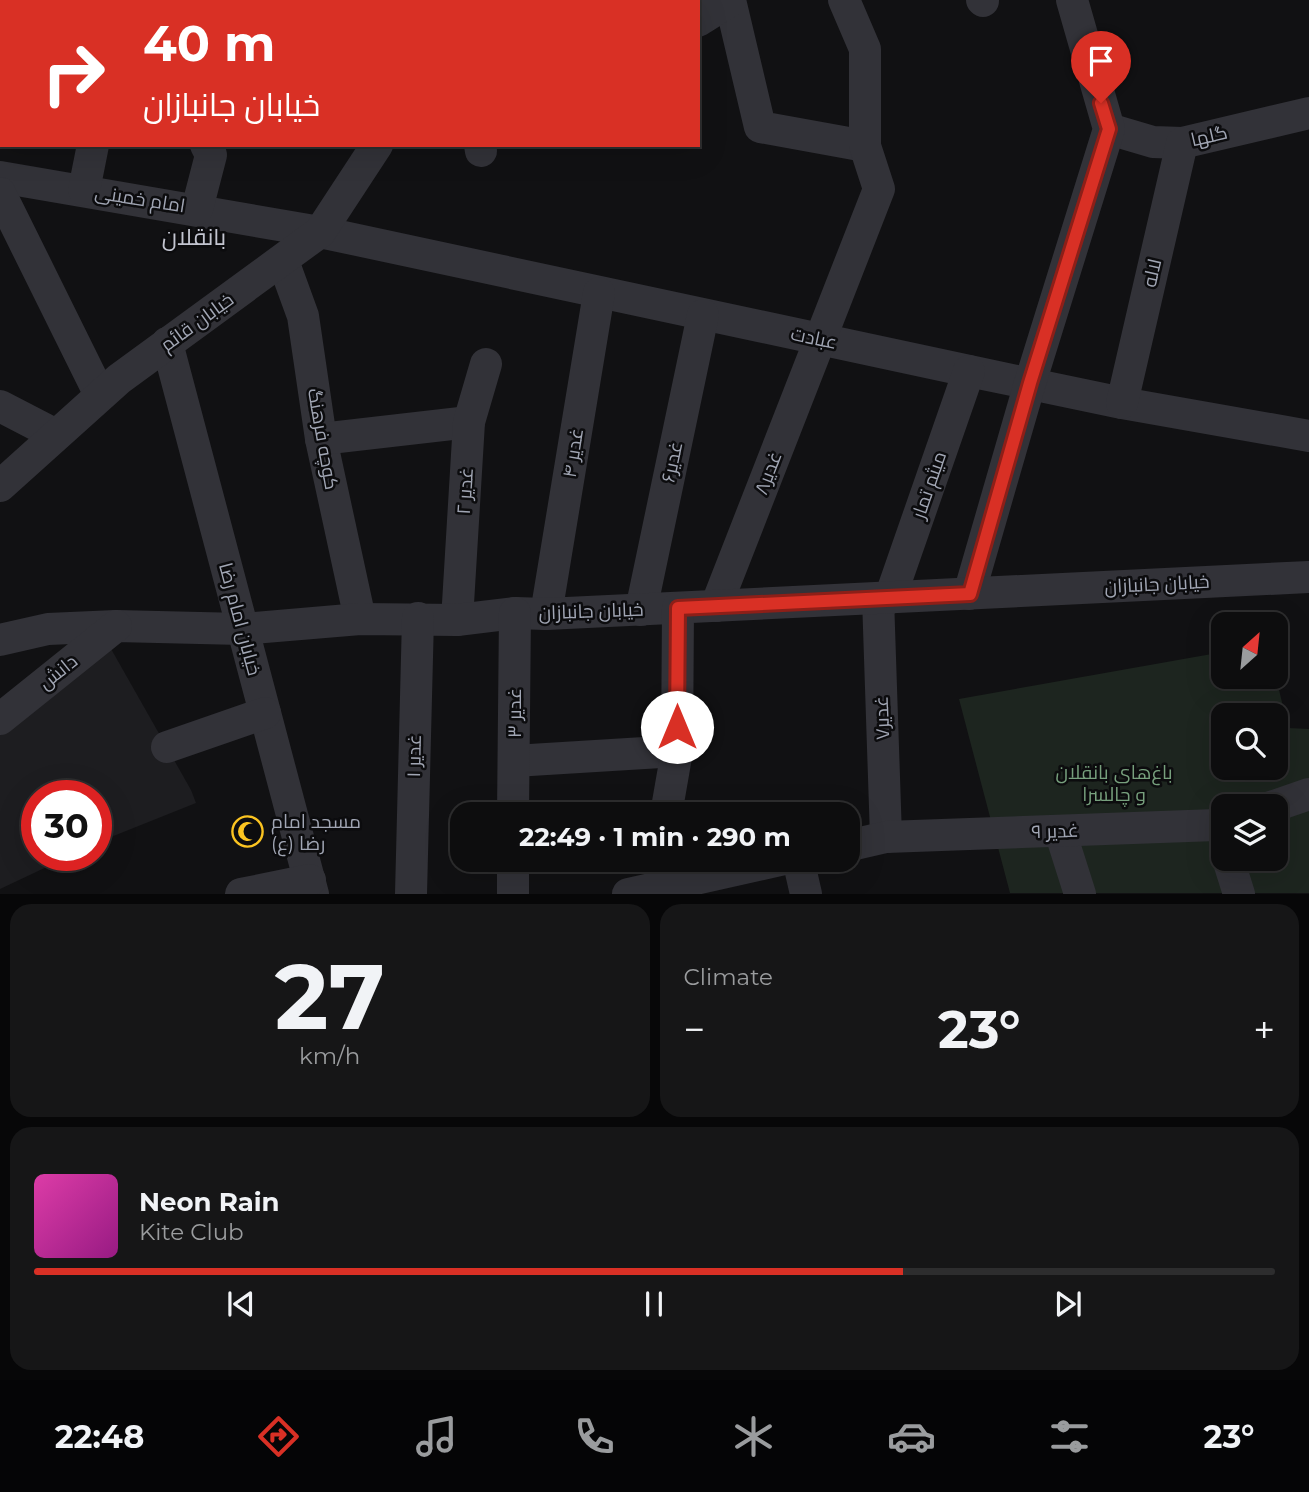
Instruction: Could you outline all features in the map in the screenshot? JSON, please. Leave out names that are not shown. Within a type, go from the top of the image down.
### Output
[{"type":"street","points":[[700,20],[730,0],[760,127],[865,146]]},
{"type":"street","name":"غدیر۸","points":[[716,606],[879,189],[865,146],[865,49],[844,0]]},
{"type":"street","points":[[970,594],[1030,383],[1109,129],[1072,0]]},
{"type":"street","name":"گلها","points":[[1109,129],[1153,142],[1182,143],[1309,113]]},
{"type":"street","name":"لاله","points":[[1122,403],[1182,143]]},
{"type":"street","points":[[83,190],[93,147]]},
{"type":"street","points":[[197,209],[211,155],[207,147]]},
{"type":"street","name":"خیابان قائم","points":[[0,486],[100,395],[320,232],[376,147]]},
{"type":"street","name":"امام خمینی","points":[[0,177],[320,232]]},
{"type":"street","points":[[0,193],[100,395]]},
{"type":"street","name":"عبادت","points":[[320,232],[1122,403],[1309,436]]},
{"type":"street","name":"کوچه فرهنگ","points":[[283,261],[303,316],[321,439],[360,619]]},
{"type":"street","name":"غدیر ۴","points":[[546,614],[599,293]]},
{"type":"street","name":"غدیر۶","points":[[641,610],[703,315]]},
{"type":"street","name":"خیابان امام رضا","points":[[167,343],[312,887]]},
{"type":"street","name":"غدیر ۲","points":[[457,620],[470,422],[486,364]]},
{"type":"street","name":"میثم تمار","points":[[884,598],[969,371]]},
{"type":"street","points":[[0,406],[56,435]]},
{"type":"street","points":[[321,439],[470,422]]},
{"type":"street","name":"خیابان جانبازان","points":[[0,640],[48,629],[116,626],[242,629],[360,619],[457,620],[515,613],[641,610],[1309,577]]},
{"type":"street","name":"غدیر۷","points":[[884,598],[886,837]]},
{"type":"street","points":[[668,802],[677,751],[678,608]]},
{"type":"street","name":"غدیر ۳","points":[[513,802],[515,613]]},
{"type":"street","name":"غدیر ۱","points":[[411,894],[418,618]]},
{"type":"street","name":"دانش","points":[[0,719],[116,626]]},
{"type":"street","points":[[167,747],[265,713]]},
{"type":"street","points":[[514,761],[677,751]]},
{"type":"street","points":[[1288,801],[1309,794]]},
{"type":"street","points":[[1060,831],[1080,894]]},
{"type":"street","name":"غدیر ۹","points":[[860,843],[886,837],[1060,831],[1211,831]]},
{"type":"street","points":[[1232,871],[1240,894]]},
{"type":"street","points":[[513,872],[513,894]]},
{"type":"street","points":[[646,880],[699,872]]},
{"type":"street","points":[[801,872],[806,894]]},
{"type":"street","points":[[241,894],[312,887]]},
{"type":"shaded area","points":[[106,640],[196,803],[112,837],[112,780],[21,780],[21,871],[38,871],[0,889],[0,724]]},
{"type":"green space","name":"باغ‌های بانقلان و چالسرا","points":[[1211,654],[1211,690],[1279,690],[1282,703],[1211,703],[1211,780],[1288,780],[1288,728],[1309,729],[1309,893],[1010,893],[959,699]]},
{"type":"place","name":"مسجد امام رضا (ع)","points":[[248,832]]},
{"type":"district","name":"بانقلان","points":[[194,237]]},
{"type":"route","points":[[677,727],[678,608],[970,594],[1030,383],[1109,129],[1101,103]]}]
